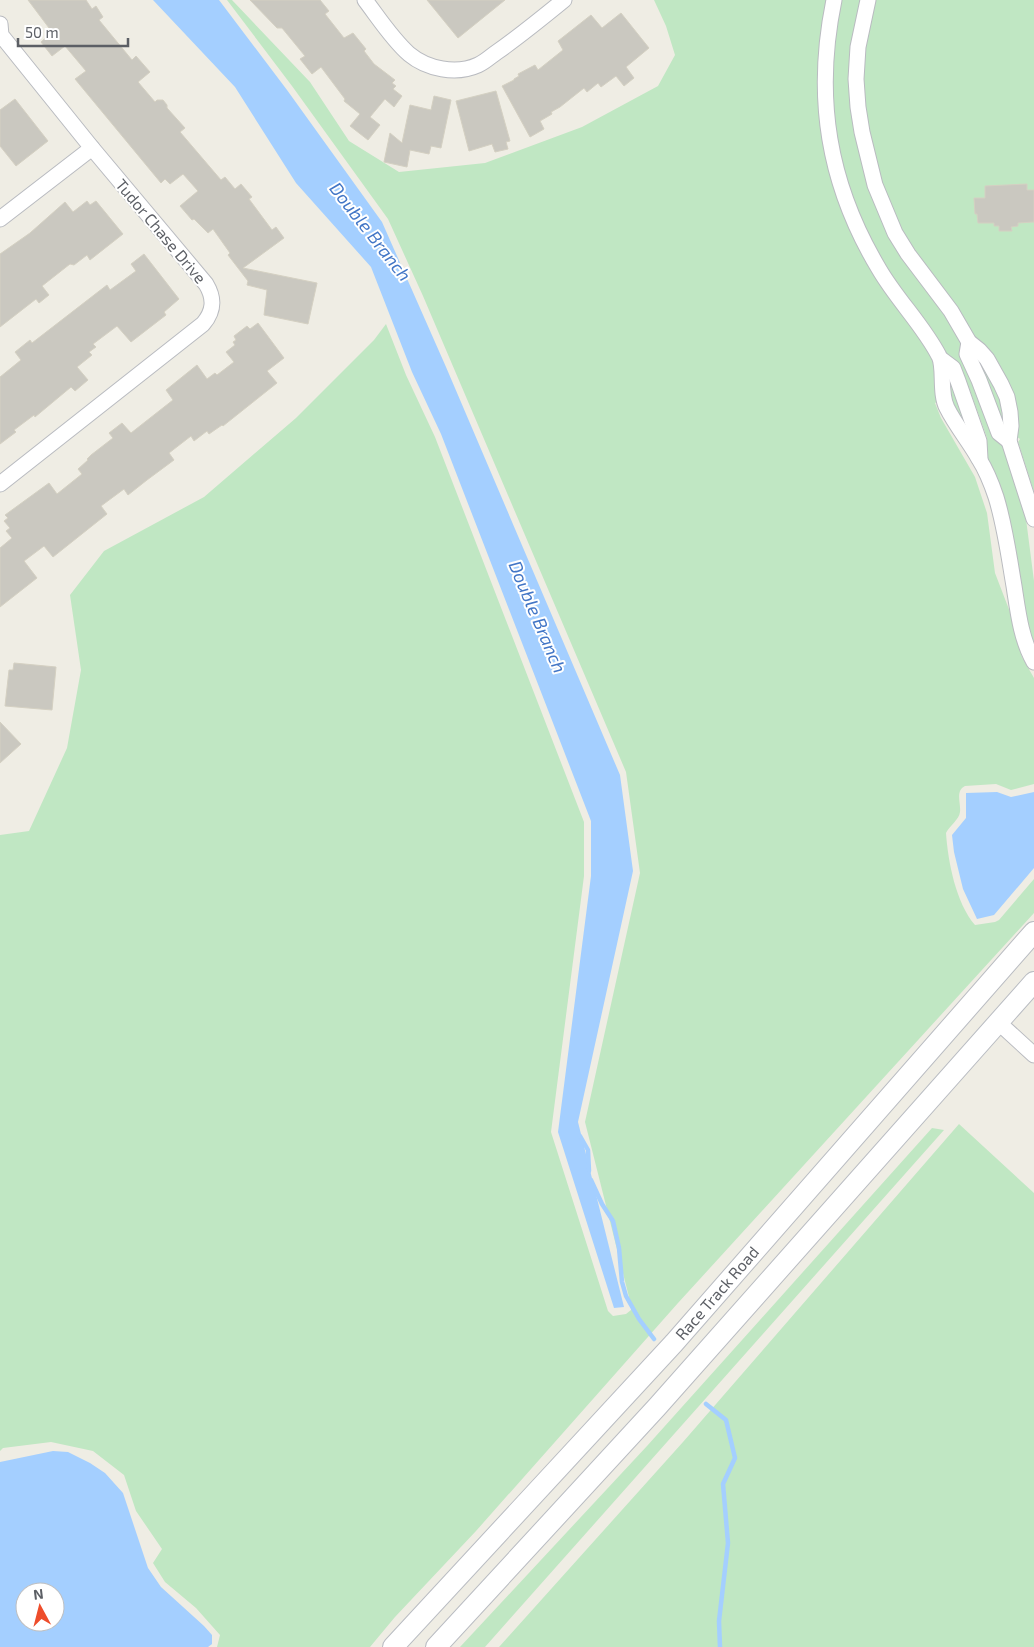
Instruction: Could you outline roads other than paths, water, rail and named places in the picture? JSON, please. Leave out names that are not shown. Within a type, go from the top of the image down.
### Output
[{"type":"main road","name":"Race Track Road","points":[[393,1647],[674,1343],[1034,932]]},
{"type":"main road","name":"Race Track Road","points":[[436,1647],[657,1407],[1034,982]]},
{"type":"main road","points":[[750,1256],[773,1276]]},
{"type":"street","points":[[364,0],[409,54],[423,63],[451,70],[478,65],[515,40],[564,0]]},
{"type":"street","points":[[834,0],[828,27],[825,66],[826,124],[838,178],[851,217],[878,269],[927,334],[941,359],[941,383],[945,405],[958,429],[980,459],[996,497],[1009,553],[1019,620],[1029,653],[1034,662]]},
{"type":"street","points":[[868,0],[858,47],[856,79],[862,132],[875,185],[895,233],[951,311],[969,342],[986,359],[1007,397],[1011,426],[1009,441],[1034,519]]},
{"type":"street","name":"Tudor Chase Drive","points":[[0,31],[92,148],[206,284],[213,304],[210,316],[203,324],[0,484]]},
{"type":"street","points":[[0,219],[92,148]]},
{"type":"street","points":[[998,1022],[1034,1054]]},
{"type":"water","points":[[153,0],[219,0],[287,90],[382,222],[620,775],[633,871],[578,1122],[624,1307],[614,1308],[558,1132],[591,876],[591,821],[441,434],[412,372],[371,267],[296,183],[235,87]]},
{"type":"water","points":[[997,792],[1011,797],[1034,792],[1034,868],[994,915],[977,919],[963,889],[952,835],[966,818],[966,793]]},
{"type":"water","points":[[53,1451],[68,1452],[90,1463],[105,1473],[123,1493],[148,1568],[161,1587],[212,1635],[212,1644],[208,1647],[0,1647],[0,1462]]},
{"type":"waterway","name":"Double Branch","points":[[580,1136],[588,1150],[589,1171]]},
{"type":"waterway","name":"Double Branch","points":[[591,1180],[602,1204],[613,1221],[619,1248],[622,1282],[626,1296],[639,1319],[654,1339]]},
{"type":"waterway","name":"Double Branch","points":[[706,1404],[726,1420],[735,1458],[723,1484],[728,1543],[719,1621],[720,1647]]}]
